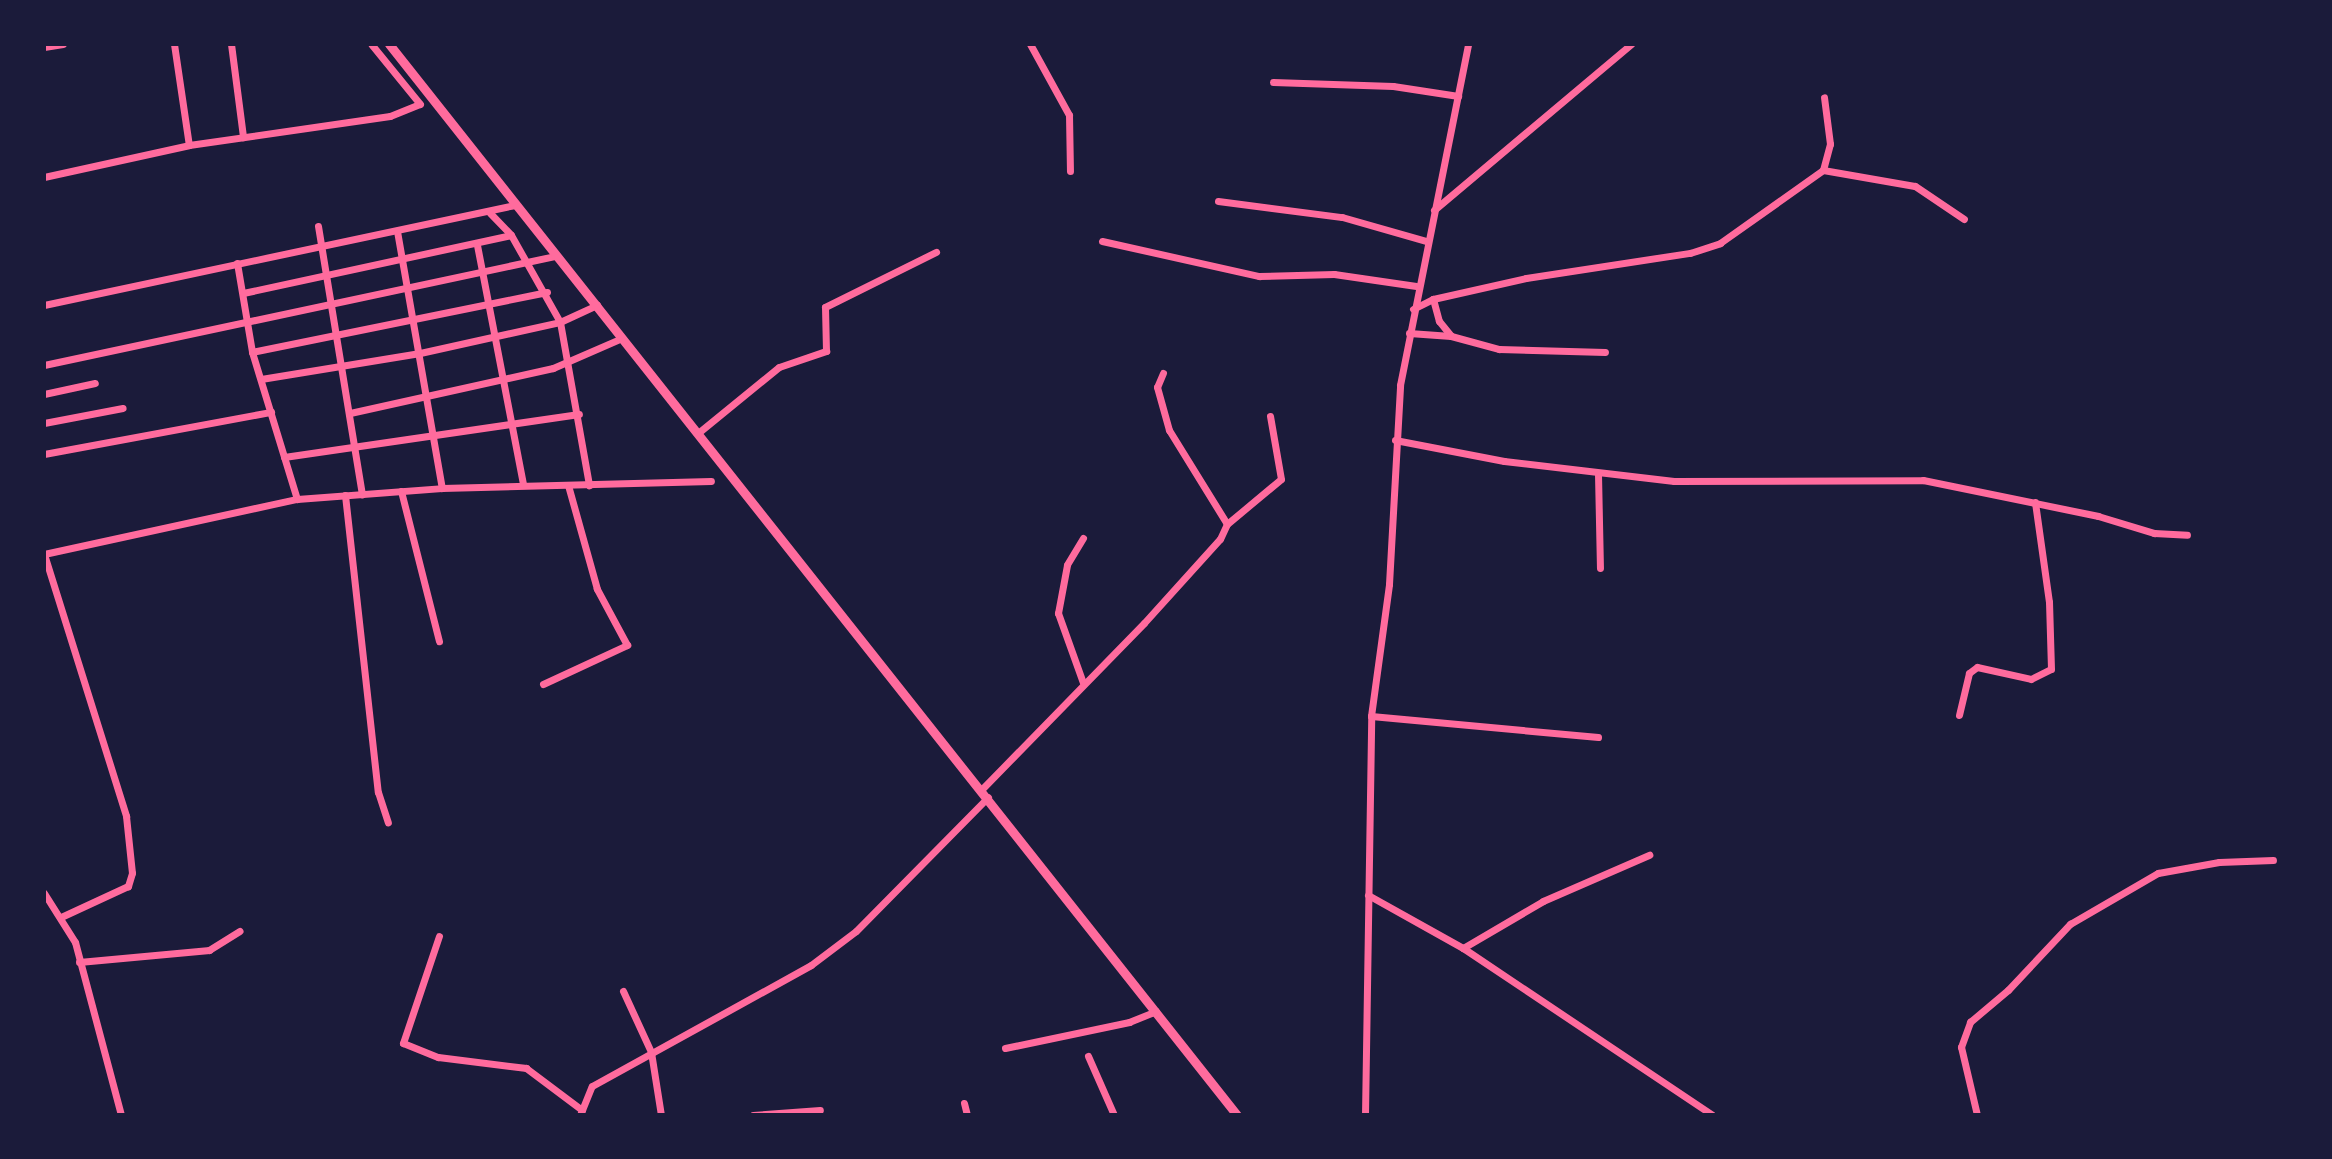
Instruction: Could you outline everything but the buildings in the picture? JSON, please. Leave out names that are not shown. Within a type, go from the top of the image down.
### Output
[{"type":"street","points":[[44,47],[63,44]]},
{"type":"street","points":[[174,44],[189,145]]},
{"type":"street","points":[[231,44],[243,137]]},
{"type":"street","points":[[44,177],[189,145],[390,116],[420,104],[371,44]]},
{"type":"street","points":[[389,44],[513,205],[597,305],[1158,1010],[1237,1115]]},
{"type":"street","points":[[1030,44],[1069,115],[1070,171]]},
{"type":"street","points":[[1365,1115],[1371,716],[1389,584],[1395,440],[1416,286],[1468,44]]},
{"type":"street","points":[[1432,212],[1631,44]]},
{"type":"street","points":[[1273,82],[1393,86],[1458,96]]},
{"type":"street","points":[[1413,309],[1433,299],[1536,276],[1690,253],[1747,228],[1823,170],[1830,160],[1824,97]]},
{"type":"street","points":[[1823,170],[1915,186],[1964,219]]},
{"type":"street","points":[[1218,201],[1342,217],[1426,241]]},
{"type":"street","points":[[44,305],[490,213],[513,205]]},
{"type":"street","points":[[490,213],[511,235],[547,292],[560,322],[579,414],[589,485]]},
{"type":"street","points":[[318,226],[362,494]]},
{"type":"street","points":[[397,231],[436,436],[442,488]]},
{"type":"street","points":[[243,293],[403,262],[511,235]]},
{"type":"street","points":[[1102,241],[1259,276],[1334,274],[1416,286]]},
{"type":"street","points":[[477,245],[523,484]]},
{"type":"street","points":[[698,433],[766,375],[826,351],[825,307],[936,252]]},
{"type":"street","points":[[44,365],[246,320],[529,266],[555,256]]},
{"type":"street","points":[[237,263],[252,352],[297,499]]},
{"type":"street","points":[[252,352],[547,292]]},
{"type":"street","points":[[1433,299],[1439,321],[1451,336]]},
{"type":"street","points":[[261,379],[420,353],[493,334],[560,322],[597,305]]},
{"type":"street","points":[[1409,333],[1451,336],[1499,349],[1605,352]]},
{"type":"street","points":[[350,413],[567,363],[622,338]]},
{"type":"street","points":[[1163,373],[1157,387],[1169,430],[1227,524]]},
{"type":"street","points":[[44,394],[95,383]]},
{"type":"street","points":[[44,423],[123,408]]},
{"type":"street","points":[[44,454],[271,412]]},
{"type":"street","points":[[284,457],[514,426],[579,414]]},
{"type":"street","points":[[439,936],[403,1043],[438,1057],[526,1068],[581,1112],[592,1086],[651,1052],[712,1023],[822,957],[856,931],[1083,683],[1220,539],[1227,524],[1281,479],[1270,416]]},
{"type":"street","points":[[1395,440],[1598,474],[1779,483],[1923,480],[2035,502],[2154,533],[2187,535]]},
{"type":"street","points":[[1598,474],[1600,568]]},
{"type":"street","points":[[63,916],[128,886],[132,873],[126,816],[44,554],[297,499],[523,484],[711,481]]},
{"type":"street","points":[[543,684],[627,645],[597,589],[568,485]]},
{"type":"street","points":[[401,491],[439,641]]},
{"type":"street","points":[[345,495],[378,792],[388,822]]},
{"type":"street","points":[[1959,715],[1969,673],[1977,667],[2031,679],[2051,669],[2050,613],[2035,502]]},
{"type":"street","points":[[1083,538],[1067,565],[1058,613],[1083,683]]},
{"type":"street","points":[[1371,716],[1598,737]]},
{"type":"street","points":[[1463,948],[1543,901],[1649,855]]},
{"type":"street","points":[[1977,1115],[1961,1047],[1970,1022],[2008,990],[2070,924],[2158,873],[2219,862],[2273,860]]},
{"type":"street","points":[[44,893],[63,916],[79,962],[121,1115]]},
{"type":"street","points":[[1368,895],[1463,948],[1712,1115]]},
{"type":"street","points":[[79,962],[209,950],[239,931]]},
{"type":"street","points":[[623,991],[651,1052],[661,1115]]},
{"type":"street","points":[[1005,1048],[1129,1022],[1158,1010]]},
{"type":"street","points":[[1088,1056],[1114,1115]]},
{"type":"street","points":[[964,1103],[967,1115]]},
{"type":"street","points":[[753,1115],[820,1110]]}]
